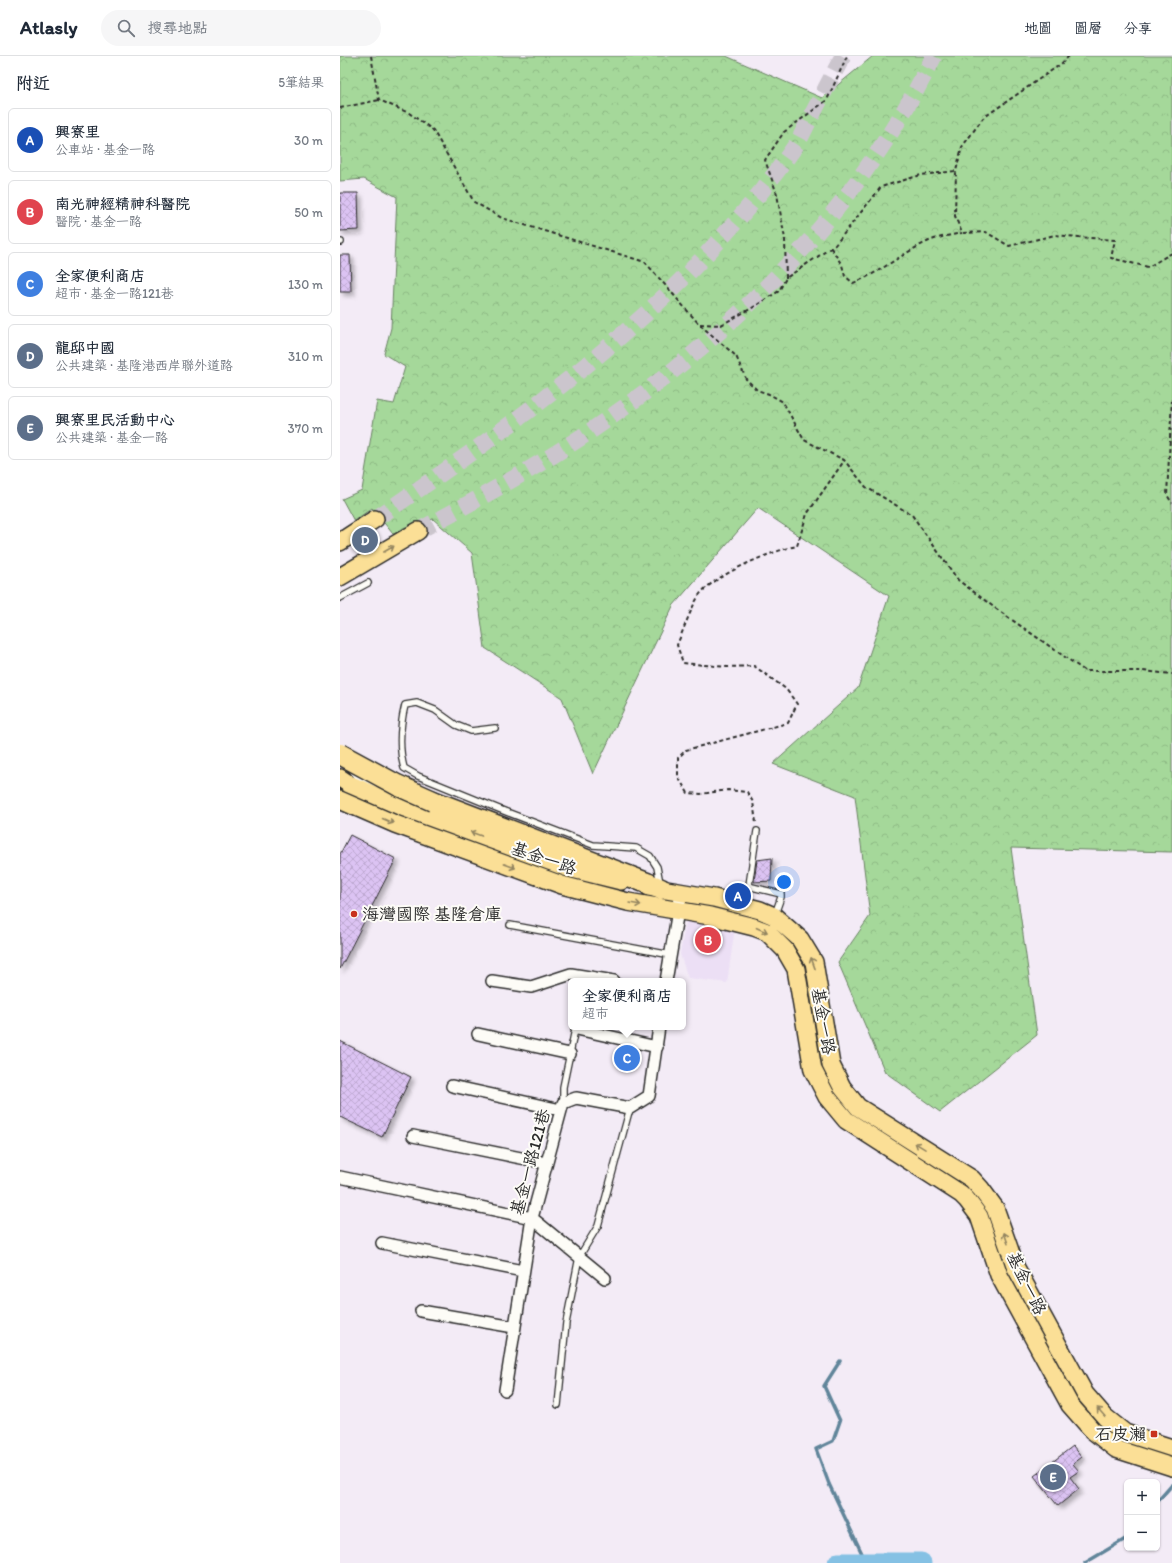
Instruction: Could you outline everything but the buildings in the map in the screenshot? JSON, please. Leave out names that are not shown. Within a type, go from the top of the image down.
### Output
[{"type":"highway","points":[[340,754],[397,785],[434,801],[647,883],[659,898]]},
{"type":"main road","points":[[340,542],[375,519]]},
{"type":"main road","points":[[340,577],[418,532]]},
{"type":"main road","points":[[340,582],[359,566]]},
{"type":"main road","name":"基金一路","points":[[340,778],[402,807],[568,868],[659,898],[678,911],[710,916],[767,932],[785,950],[796,969],[813,1070],[826,1097],[846,1120],[961,1194],[967,1200],[979,1216],[999,1275],[1070,1405],[1092,1430],[1116,1449],[1172,1467]]},
{"type":"main road","points":[[368,812],[378,796]]},
{"type":"main road","name":"基金一路","points":[[340,800],[395,824],[562,885],[628,902],[659,898],[681,893],[722,900],[760,910],[774,916],[800,939],[814,962],[831,1065],[842,1087],[858,1107],[972,1179],[995,1208],[1016,1268],[1085,1394],[1105,1417],[1125,1433],[1172,1448]]},
{"type":"street","points":[[340,754],[378,796]]},
{"type":"street","points":[[667,978],[681,893]]},
{"type":"street","points":[[492,981],[530,987],[571,974],[596,978]]},
{"type":"street","points":[[582,1030],[657,1047]]},
{"type":"street","points":[[630,1108],[649,1096],[660,1030]]},
{"type":"street","points":[[478,1034],[570,1054]]},
{"type":"street","points":[[452,1086],[562,1107]]},
{"type":"street","name":"基金一路121巷","points":[[505,1390],[532,1218],[562,1107],[576,1098],[630,1108]]},
{"type":"street","points":[[413,1136],[546,1163]]},
{"type":"street","points":[[340,1177],[532,1218],[605,1278]]},
{"type":"street","points":[[382,1244],[523,1271]]},
{"type":"street","points":[[421,1311],[514,1327]]},
{"type":"lane","points":[[340,598],[368,583]]},
{"type":"lane","points":[[495,728],[471,731],[456,725],[435,710],[417,703],[405,705],[400,725],[400,755],[404,768],[418,776],[593,845],[636,848],[650,856],[657,867],[659,898]]},
{"type":"lane","points":[[757,831],[749,885],[781,894],[774,916]]},
{"type":"lane","points":[[510,925],[671,956]]},
{"type":"lane","points":[[562,1107],[563,1087],[574,1034],[577,1030]]},
{"type":"lane","points":[[558,1405],[566,1323],[579,1257],[598,1226],[630,1108]]},
{"type":"path","points":[[371,56],[379,100]]},
{"type":"path","points":[[786,278],[784,239],[777,194],[764,160],[784,132],[827,100],[847,56]]},
{"type":"path","points":[[962,233],[955,216],[956,171],[962,147],[983,118],[1061,64],[1069,56]]},
{"type":"path","points":[[340,108],[379,100],[409,113],[433,130],[474,202],[502,218],[645,262],[699,324],[736,356],[746,379],[757,390],[769,394],[783,402],[804,440],[844,460],[866,487],[912,515],[958,580],[995,608],[1085,671],[1142,671],[1172,674]]},
{"type":"path","points":[[699,324],[721,325],[779,291],[786,278],[832,248],[881,188],[921,175],[956,171]]},
{"type":"path","points":[[832,248],[842,265],[845,276],[853,283],[868,277],[930,241],[962,233],[986,232],[1009,246],[1055,235],[1115,240],[1111,258],[1148,267],[1172,253]]},
{"type":"path","points":[[1172,399],[1167,495],[1172,503]]},
{"type":"path","points":[[757,831],[753,802],[747,792],[728,790],[701,794],[688,793],[678,777],[678,758],[686,750],[788,723],[797,704],[786,689],[754,666],[727,667],[683,663],[677,645],[700,594],[720,577],[784,548],[797,546],[807,514],[844,460]]},
{"type":"shaded area","points":[[687,917],[735,927],[727,983],[688,978],[680,954]]},
{"type":"green space","points":[[340,56],[726,56],[822,98],[873,56],[1172,56],[1172,852],[1011,848],[1037,1035],[940,1112],[885,1072],[838,962],[870,916],[855,796],[773,764],[858,688],[889,596],[758,508],[673,606],[593,774],[562,698],[485,648],[472,553],[433,519],[393,534],[372,508],[354,521],[342,499],[362,490],[377,401],[394,404],[405,367],[384,354],[391,328],[397,197],[364,179],[340,181]]},
{"type":"waterway","points":[[840,1361],[824,1386],[840,1421],[833,1441],[816,1449],[829,1484],[866,1562]]},
{"type":"waterway","points":[[1160,1499],[1172,1485]]},
{"type":"waterway","points":[[1085,1563],[1124,1540]]},
{"type":"waterway","points":[[838,1563],[921,1563]]},
{"type":"tunnel","points":[[375,519],[492,438],[603,351],[656,305],[706,255],[753,202],[796,145],[843,56]]},
{"type":"tunnel","points":[[418,531],[483,496],[589,432],[642,394],[693,354],[741,312],[786,266],[828,219],[867,168],[902,114],[934,56]]},
{"type":"place","name":"龍邸中國","points":[[365,540]]},
{"type":"place","name":"興寮里","points":[[738,896]]},
{"type":"place","name":"海灣國際 基隆倉庫","points":[[354,914]]},
{"type":"place","name":"南光神經精神科醫院","points":[[708,940]]},
{"type":"place","name":"全家便利商店","points":[[627,1058]]},
{"type":"place","name":"石皮瀨","points":[[1154,1434]]},
{"type":"place","name":"興寮里民活動中心","points":[[1053,1477]]}]
